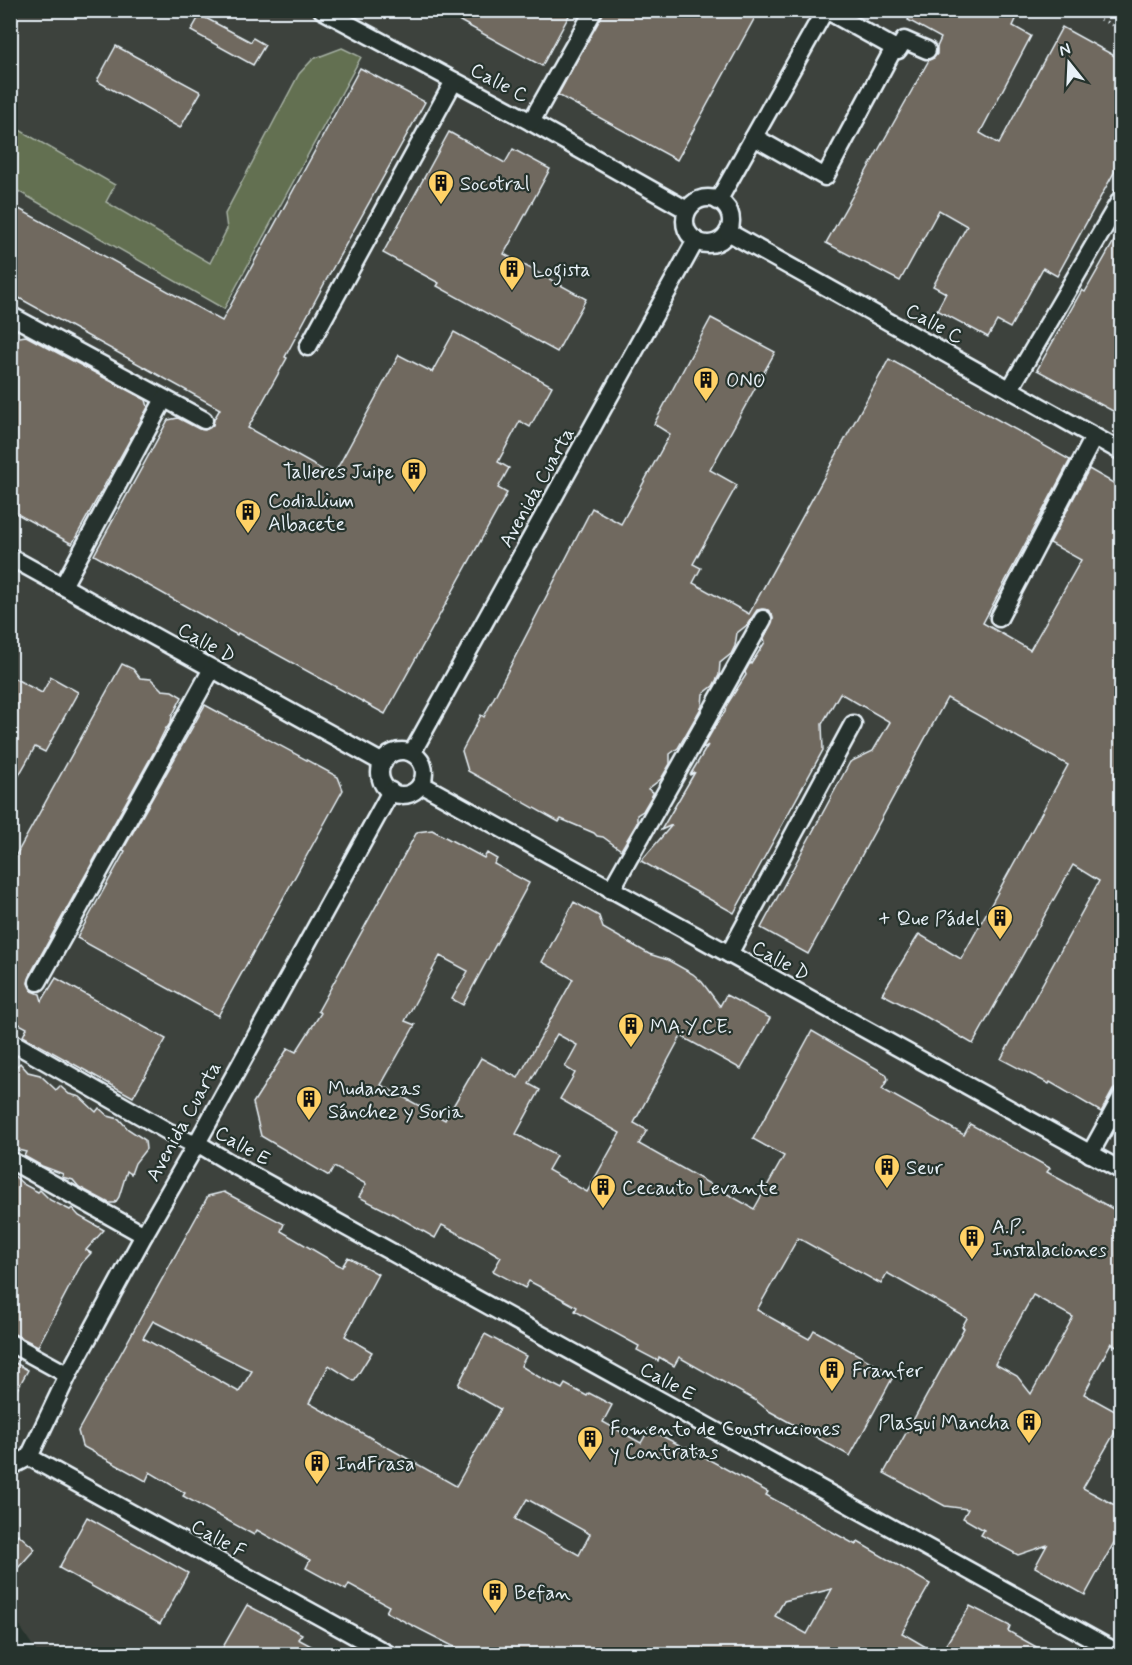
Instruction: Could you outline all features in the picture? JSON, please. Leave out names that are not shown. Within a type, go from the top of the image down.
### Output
[{"type":"street","name":"Calle C","points":[[322,10],[531,122],[687,210]]},
{"type":"street","points":[[531,122],[594,10]]},
{"type":"street","points":[[718,201],[826,10],[898,50],[904,40],[927,50]]},
{"type":"street","points":[[754,137],[825,177],[894,48]]},
{"type":"street","points":[[308,347],[454,81]]},
{"type":"street","points":[[1010,389],[1122,196]]},
{"type":"street","points":[[710,198],[718,201],[728,210],[730,218],[728,232],[721,239],[711,243],[701,243],[688,233],[685,223],[687,210],[700,200],[710,198]]},
{"type":"street","name":"Calle C","points":[[728,232],[1122,452]]},
{"type":"street","name":"Avenida Cuarta","points":[[412,753],[696,240]]},
{"type":"street","points":[[13,323],[204,420]]},
{"type":"street","points":[[63,586],[164,399]]},
{"type":"street","points":[[999,618],[1094,437]]},
{"type":"street","name":"Calle D","points":[[10,557],[383,763]]},
{"type":"street","points":[[610,890],[763,619]]},
{"type":"street","points":[[38,982],[212,669]]},
{"type":"street","points":[[729,954],[853,724]]},
{"type":"street","points":[[403,750],[412,753],[422,761],[423,780],[415,791],[399,795],[384,785],[380,772],[383,763],[394,752],[403,750]]},
{"type":"street","name":"Calle D","points":[[421,784],[1122,1171]]},
{"type":"street","name":"Avenida Cuarta","points":[[29,1457],[68,1375],[144,1234],[391,791]]},
{"type":"street","name":"Calle E","points":[[10,1041],[169,1132],[196,1144],[1120,1654]]},
{"type":"street","points":[[1090,1154],[1122,1096]]},
{"type":"street","points":[[10,1160],[144,1234]]},
{"type":"street","points":[[10,1343],[68,1375]]},
{"type":"street","points":[[10,1467],[29,1457]]},
{"type":"street","name":"Calle F","points":[[29,1457],[388,1654]]},
{"type":"path","points":[[1085,10],[1122,31]]},
{"type":"shaded area","points":[[11,11],[1121,11],[1121,1654],[38,1654],[11,1613]]},
{"type":"green space","points":[[342,48],[361,57],[224,309],[11,187],[11,125],[115,185],[106,202],[210,263],[227,229],[225,214],[299,74],[313,59]]},
{"type":"building","points":[[440,10],[572,10],[542,66]]},
{"type":"building","points":[[604,10],[759,10],[677,160],[558,95]]},
{"type":"building","points":[[913,10],[1009,10],[1018,15],[1013,26],[1031,36],[980,133],[999,144],[1062,27],[1122,60],[1122,158],[1057,276],[1043,268],[1010,328],[997,321],[988,337],[937,310],[946,293],[933,286],[967,226],[939,210],[900,281],[826,243],[929,60],[937,54],[941,38],[908,20]]},
{"type":"building","points":[[200,15],[251,42],[253,38],[265,45],[253,65],[191,31]]},
{"type":"building","points":[[116,46],[201,92],[180,128],[97,81]]},
{"type":"building","points":[[360,68],[425,102],[330,273],[248,428],[333,476],[399,355],[432,372],[454,332],[552,386],[530,427],[520,421],[498,462],[509,468],[498,488],[507,493],[385,714],[94,555],[168,420],[178,418],[205,430],[213,425],[220,409],[10,293],[10,204],[222,321]]},
{"type":"building","points":[[449,132],[505,163],[513,149],[550,169],[504,254],[586,299],[557,352],[437,286],[439,283],[383,253]]},
{"type":"building","points":[[1122,227],[1122,416],[1037,370],[1082,290],[1085,292]]},
{"type":"building","points":[[711,318],[775,352],[710,470],[737,485],[693,564],[701,568],[693,583],[749,614],[889,359],[1070,460],[983,623],[1030,650],[1081,560],[1050,543],[1089,469],[1122,488],[1122,1086],[1113,1090],[1101,1112],[1050,1082],[1049,1084],[1001,1059],[1099,881],[1073,865],[973,1044],[882,994],[919,934],[961,959],[1068,765],[947,698],[808,954],[761,928],[850,762],[873,751],[890,722],[840,693],[822,724],[823,750],[734,913],[641,861],[672,825],[661,830],[708,745],[702,749],[746,675],[745,672],[750,663],[765,642],[764,638],[773,619],[768,610],[757,610],[747,625],[737,633],[731,654],[720,663],[719,675],[713,686],[703,694],[702,706],[678,748],[670,754],[670,764],[661,779],[648,789],[653,794],[643,811],[637,815],[637,823],[621,850],[603,837],[561,819],[559,822],[468,771],[462,751],[481,715],[484,717],[592,508],[621,524],[670,434],[654,424]]},
{"type":"building","points":[[26,336],[146,400],[148,407],[72,544],[10,510],[10,352],[19,337]]},
{"type":"building","points":[[122,664],[133,669],[140,678],[151,679],[162,690],[172,691],[182,697],[171,722],[32,971],[28,983],[32,991],[40,994],[42,1001],[56,978],[166,1039],[133,1097],[23,1036],[27,1028],[10,1019],[10,866]]},
{"type":"building","points":[[10,676],[42,693],[51,677],[78,692],[45,752],[35,747],[10,791]]},
{"type":"building","points":[[205,705],[338,777],[343,790],[218,1016],[77,938],[125,851],[123,850]]},
{"type":"building","points":[[432,830],[484,858],[487,853],[497,859],[494,864],[529,883],[463,1005],[452,999],[468,971],[440,956],[405,1021],[415,1025],[381,1085],[445,1120],[481,1058],[518,1078],[573,979],[542,962],[574,902],[599,916],[603,928],[649,954],[668,960],[693,974],[720,1006],[726,995],[770,1018],[741,1069],[681,1036],[634,1123],[647,1130],[639,1144],[754,1209],[784,1156],[753,1139],[812,1031],[886,1074],[888,1079],[882,1089],[964,1135],[970,1124],[1050,1168],[1047,1172],[1122,1214],[1122,1349],[1111,1343],[1084,1394],[1122,1415],[1122,1420],[1083,1488],[1122,1509],[1122,1528],[1085,1595],[1035,1567],[1047,1545],[1018,1555],[981,1535],[984,1530],[963,1518],[968,1509],[945,1506],[884,1473],[964,1328],[962,1327],[967,1318],[887,1273],[881,1284],[798,1238],[757,1310],[809,1339],[814,1330],[894,1375],[850,1456],[679,1357],[674,1366],[659,1357],[658,1361],[637,1350],[639,1346],[575,1311],[577,1307],[546,1290],[529,1281],[525,1288],[493,1271],[501,1257],[491,1251],[442,1225],[435,1238],[359,1197],[366,1184],[334,1167],[329,1176],[261,1136],[253,1103],[288,1048],[296,1052],[321,1013],[318,1011],[417,832]],"holes":[[[557,1034],[577,1045],[565,1067],[575,1073],[560,1099],[620,1133],[587,1192],[548,1170],[556,1156],[516,1134],[540,1090],[529,1084]],[[1033,1295],[1073,1317],[1031,1394],[1017,1376],[995,1364]]]},
{"type":"building","points":[[10,1062],[17,1066],[20,1063],[28,1072],[40,1075],[56,1090],[60,1086],[69,1094],[80,1097],[96,1112],[99,1108],[108,1116],[119,1119],[128,1129],[145,1140],[146,1149],[135,1163],[131,1174],[127,1171],[115,1203],[109,1203],[79,1187],[73,1180],[62,1177],[63,1174],[24,1156],[26,1152],[10,1148]]},
{"type":"building","points":[[10,1172],[23,1184],[38,1192],[40,1190],[50,1200],[70,1210],[72,1208],[79,1216],[104,1230],[86,1250],[91,1253],[82,1263],[38,1346],[10,1332]]},
{"type":"building","points":[[224,1192],[284,1224],[281,1231],[342,1267],[348,1257],[378,1274],[345,1336],[372,1352],[354,1381],[329,1365],[309,1403],[456,1486],[500,1409],[458,1385],[485,1334],[526,1356],[521,1366],[539,1377],[562,1389],[565,1384],[587,1396],[589,1393],[612,1405],[603,1422],[641,1443],[649,1429],[686,1447],[768,1492],[766,1495],[856,1545],[858,1542],[930,1584],[902,1633],[938,1654],[468,1654],[386,1612],[389,1606],[349,1584],[346,1590],[306,1568],[310,1560],[257,1530],[254,1535],[183,1496],[185,1493],[150,1472],[146,1481],[82,1446],[78,1431],[208,1196]],"holes":[[[153,1321],[252,1371],[239,1392],[143,1338]],[[527,1499],[590,1534],[579,1555],[515,1519]],[[832,1589],[807,1634],[775,1616],[784,1601]]]},
{"type":"building","points":[[10,1360],[28,1370],[10,1402]]},
{"type":"building","points":[[87,1517],[188,1573],[160,1624],[59,1568]]},
{"type":"building","points":[[18,1534],[35,1549],[18,1568],[10,1561],[10,1543]]},
{"type":"building","points":[[247,1605],[302,1634],[298,1639],[326,1654],[219,1654]]},
{"type":"building","points":[[970,1606],[1010,1626],[1008,1631],[1049,1654],[940,1654]]},
{"type":"place","name":"Socotral","points":[[441,206]]},
{"type":"place","name":"Logista","points":[[512,292]]},
{"type":"place","name":"ONO","points":[[706,403]]},
{"type":"place","name":"Talleres Juipe","points":[[414,494]]},
{"type":"place","name":"Codialium Albacete","points":[[248,535]]},
{"type":"place","name":"+ Que Pádel","points":[[1000,941]]},
{"type":"place","name":"MA.Y.CE.","points":[[631,1049]]},
{"type":"place","name":"Mudanzas Sánchez y Soria","points":[[309,1122]]},
{"type":"place","name":"Seur","points":[[887,1190]]},
{"type":"place","name":"Cecauto Levante","points":[[603,1210]]},
{"type":"place","name":"A.P. Instalaciones","points":[[972,1261]]},
{"type":"place","name":"Franfer","points":[[832,1393]]},
{"type":"place","name":"Plasqui Mancha","points":[[1029,1445]]},
{"type":"place","name":"Fomento de Construcciones y Contratas","points":[[590,1462]]},
{"type":"place","name":"IndFrasa","points":[[317,1486]]},
{"type":"place","name":"Befan","points":[[495,1615]]}]
